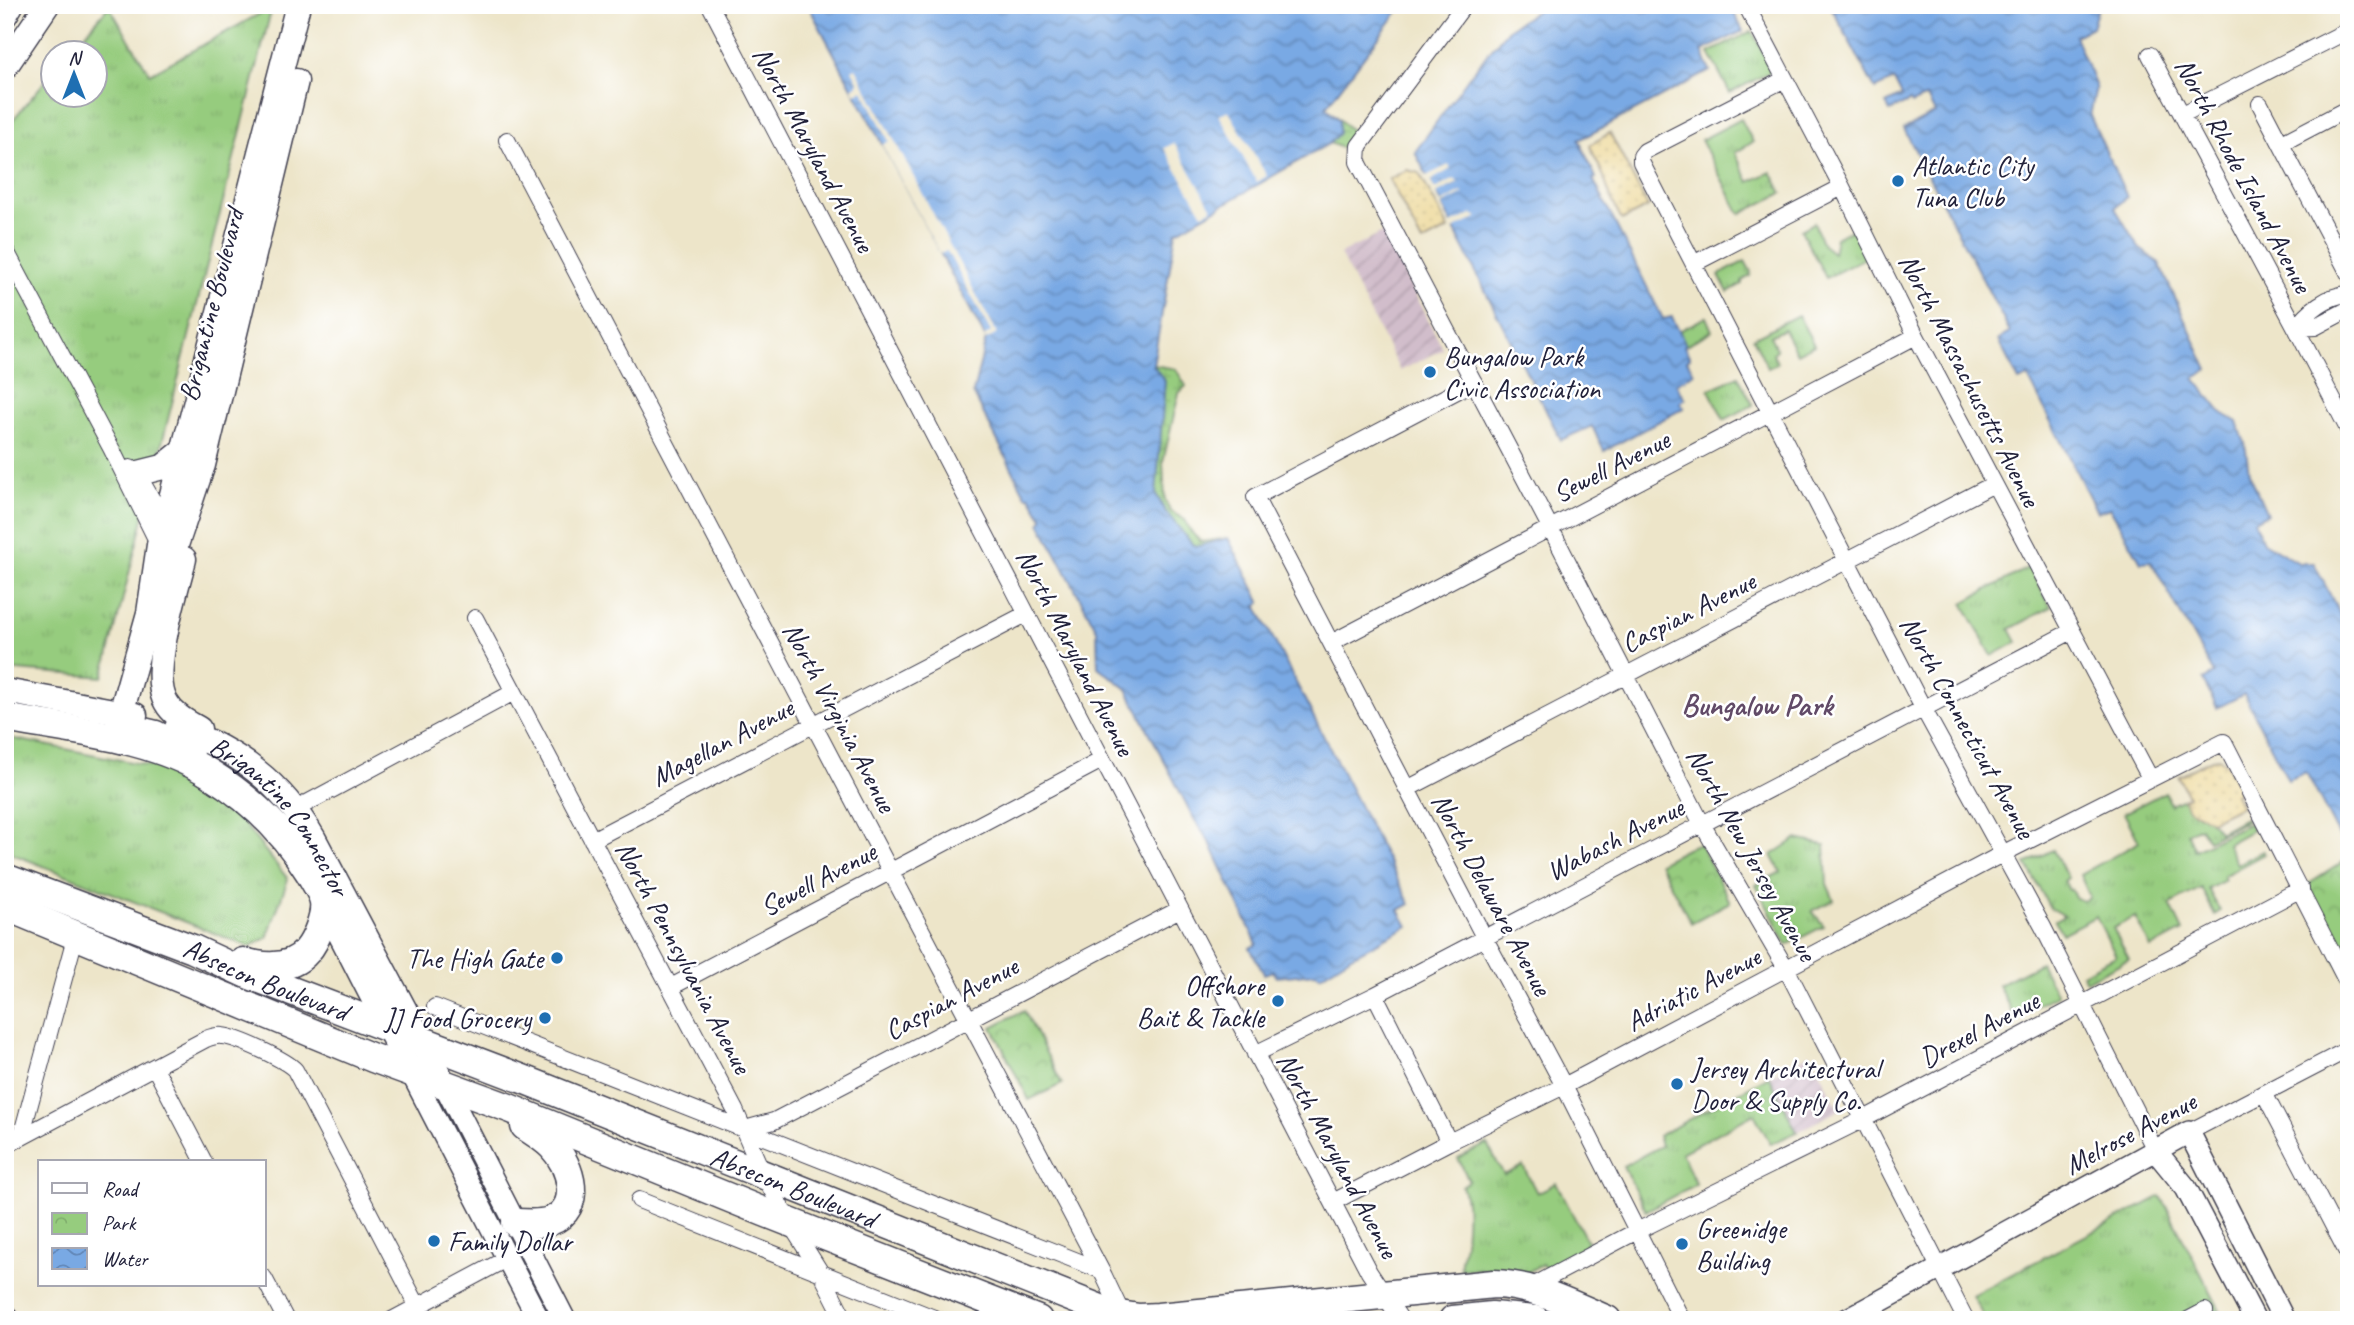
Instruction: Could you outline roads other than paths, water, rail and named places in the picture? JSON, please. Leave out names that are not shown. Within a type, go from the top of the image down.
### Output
[{"type":"highway","points":[[5,704],[120,718]]},
{"type":"highway","points":[[5,718],[155,748],[208,772],[259,808]]},
{"type":"highway","name":"Brigantine Connector","points":[[259,808],[302,861],[324,902]]},
{"type":"highway","name":"Absecon Boulevard","points":[[5,878],[193,949],[247,974],[763,1174],[1119,1318],[1158,1317],[1494,1283],[1529,1288],[1607,1320]]},
{"type":"highway","points":[[193,949],[250,964],[273,967],[284,965],[303,956],[315,941],[324,902]]},
{"type":"highway","name":"Absecon Boulevard","points":[[5,906],[411,1072],[485,1099],[1038,1320]]},
{"type":"highway","points":[[485,1099],[551,1145],[562,1159],[570,1179],[570,1201],[558,1217],[538,1224],[516,1223]]},
{"type":"highway","points":[[1453,1320],[1492,1316],[1535,1320]]},
{"type":"main road","points":[[5,15],[11,5]]},
{"type":"main road","name":"Brigantine Boulevard","points":[[149,613],[175,553],[190,501],[193,458],[298,5]]},
{"type":"main road","name":"Brigantine Boulevard","points":[[120,718],[149,613],[162,533],[193,458],[314,5]]},
{"type":"main road","points":[[5,67],[46,7]]},
{"type":"main road","points":[[135,474],[193,458],[197,502],[164,644],[160,688],[165,701],[181,719],[210,735],[244,760]]},
{"type":"main road","name":"Brigantine Connector","points":[[5,691],[120,718],[176,727],[244,760],[275,786],[296,809],[314,839],[444,1083]]},
{"type":"main road","name":"Brigantine Connector","points":[[120,718],[185,747],[227,776],[259,808]]},
{"type":"main road","name":"Brigantine Connector","points":[[324,902],[411,1072]]},
{"type":"street","name":"North Maryland Avenue","points":[[710,5],[1369,1272],[1401,1320]]},
{"type":"street","name":"North New Jersey Avenue","points":[[1464,5],[1359,146],[1358,162],[1702,824],[1787,970],[1966,1320]]},
{"type":"street","name":"North Massachusetts Avenue","points":[[1746,5],[1842,187],[1916,336],[2150,778]]},
{"type":"street","points":[[2183,114],[2349,30]]},
{"type":"street","name":"North Rhode Island Avenue","points":[[2150,55],[2349,431]]},
{"type":"street","name":"North Connecticut Avenue","points":[[1785,79],[1645,151],[1641,162],[1923,708],[2004,853],[2155,1150],[2186,1188],[2255,1320]]},
{"type":"street","points":[[2260,104],[2349,274]]},
{"type":"street","points":[[2282,144],[2349,108]]},
{"type":"street","name":"North Virginia Avenue","points":[[507,140],[615,341],[889,872],[1100,1270],[1119,1318]]},
{"type":"street","points":[[1695,263],[1842,187]]},
{"type":"street","points":[[5,249],[111,448],[162,533]]},
{"type":"street","points":[[2296,328],[2309,310],[2342,294],[2349,294]]},
{"type":"street","points":[[2296,328],[2315,327],[2349,309]]},
{"type":"street","name":"Sewell Avenue","points":[[1331,643],[1916,336]]},
{"type":"street","name":"North Delaware Avenue","points":[[1474,382],[1255,497],[1564,1086],[1680,1316]]},
{"type":"street","points":[[111,448],[142,482],[162,533]]},
{"type":"street","name":"Caspian Avenue","points":[[1407,789],[1994,484]]},
{"type":"street","name":"Magellan Avenue","points":[[592,840],[1027,614]]},
{"type":"street","name":"North Pennsylvania Avenue","points":[[475,618],[745,1129],[763,1174],[845,1320]]},
{"type":"street","name":"Wabash Avenue","points":[[1255,1054],[1375,995],[2072,631]]},
{"type":"street","points":[[296,809],[514,692]]},
{"type":"street","name":"Adriatic Avenue","points":[[1333,1202],[1564,1086],[2004,853],[2224,742],[2301,889]]},
{"type":"street","name":"Sewell Avenue","points":[[671,987],[1102,760]]},
{"type":"street","points":[[2301,889],[2349,986]]},
{"type":"street","name":"Drexel Avenue","points":[[1529,1288],[1637,1231],[1862,1120],[2301,889]]},
{"type":"street","name":"Caspian Avenue","points":[[745,1129],[774,1121],[1180,909]]},
{"type":"street","points":[[21,1137],[76,934]]},
{"type":"street","points":[[1375,995],[1449,1142]]},
{"type":"street","name":"Absecon Boulevard","points":[[435,1007],[1100,1270]]},
{"type":"street","points":[[5,1146],[206,1039],[229,1037],[287,1062],[295,1070],[421,1313]]},
{"type":"street","name":"Melrose Avenue","points":[[1846,1320],[2155,1150],[2349,1049]]},
{"type":"street","points":[[155,1068],[203,1160]]},
{"type":"street","points":[[411,1072],[539,1320]]},
{"type":"street","points":[[444,1083],[565,1320]]},
{"type":"street","points":[[2264,1093],[2349,1256]]},
{"type":"street","points":[[2189,1132],[2284,1320]]},
{"type":"street","points":[[639,1200],[939,1320]]},
{"type":"street","points":[[391,1320],[421,1313],[506,1259]]},
{"type":"street","points":[[266,1282],[286,1320]]},
{"type":"street","points":[[2188,1320],[2205,1311]]},
{"type":"street","points":[[5,1315],[8,1320]]},
{"type":"water","points":[[808,5],[1403,5],[1326,107],[1339,120],[1339,133],[1330,143],[1176,232],[1153,365],[1165,381],[1156,494],[1165,511],[1193,545],[1199,546],[1228,538],[1261,603],[1256,605],[1410,904],[1399,910],[1408,926],[1320,976],[1316,973],[1277,977],[1273,971],[1264,974],[1250,948],[1257,944],[1211,845],[1193,817],[1127,689],[1098,667],[1097,630],[1040,523],[1043,519],[1030,496],[1026,496],[973,393],[986,339]]},
{"type":"water","points":[[1547,5],[1730,5],[1743,31],[1702,51],[1710,71],[1579,140],[1596,178],[1593,179],[1663,319],[1672,317],[1686,345],[1684,346],[1690,358],[1687,360],[1694,373],[1676,384],[1685,399],[1680,402],[1684,408],[1604,451],[1592,426],[1561,440],[1415,152],[1471,74],[1509,28]]},
{"type":"water","points":[[1830,5],[2099,5],[2092,27],[2075,36],[2096,87],[2090,116],[2127,197],[2115,208],[2139,248],[2159,263],[2208,370],[2194,378],[2222,413],[2237,422],[2245,443],[2249,473],[2267,514],[2254,521],[2263,542],[2299,563],[2314,563],[2349,632],[2349,855],[2306,772],[2288,780],[2244,694],[2217,708],[2203,680],[2214,674],[2151,561],[2141,562],[2110,508],[2097,512],[2028,377],[2019,381],[1998,340],[2010,332],[1904,129],[1935,113],[1927,97],[1911,104],[1910,101],[1890,111],[1886,104],[1902,96],[1894,80],[1875,89]]},
{"type":"place","name":"Atlantic City Tuna Club","points":[[1898,181]]},
{"type":"place","name":"Bungalow Park Civic Association","points":[[1430,372]]},
{"type":"place","name":"The High Gate","points":[[557,958]]},
{"type":"place","name":"Offshore Bait & Tackle","points":[[1278,1001]]},
{"type":"place","name":"JJ Food Grocery","points":[[545,1018]]},
{"type":"place","name":"Jersey Architectural Door & Supply Co.","points":[[1677,1084]]},
{"type":"place","name":"Family Dollar","points":[[434,1241]]},
{"type":"place","name":"Greenidge Building","points":[[1682,1244]]},
{"type":"district","name":"Bungalow Park","points":[[1757,705]]}]
